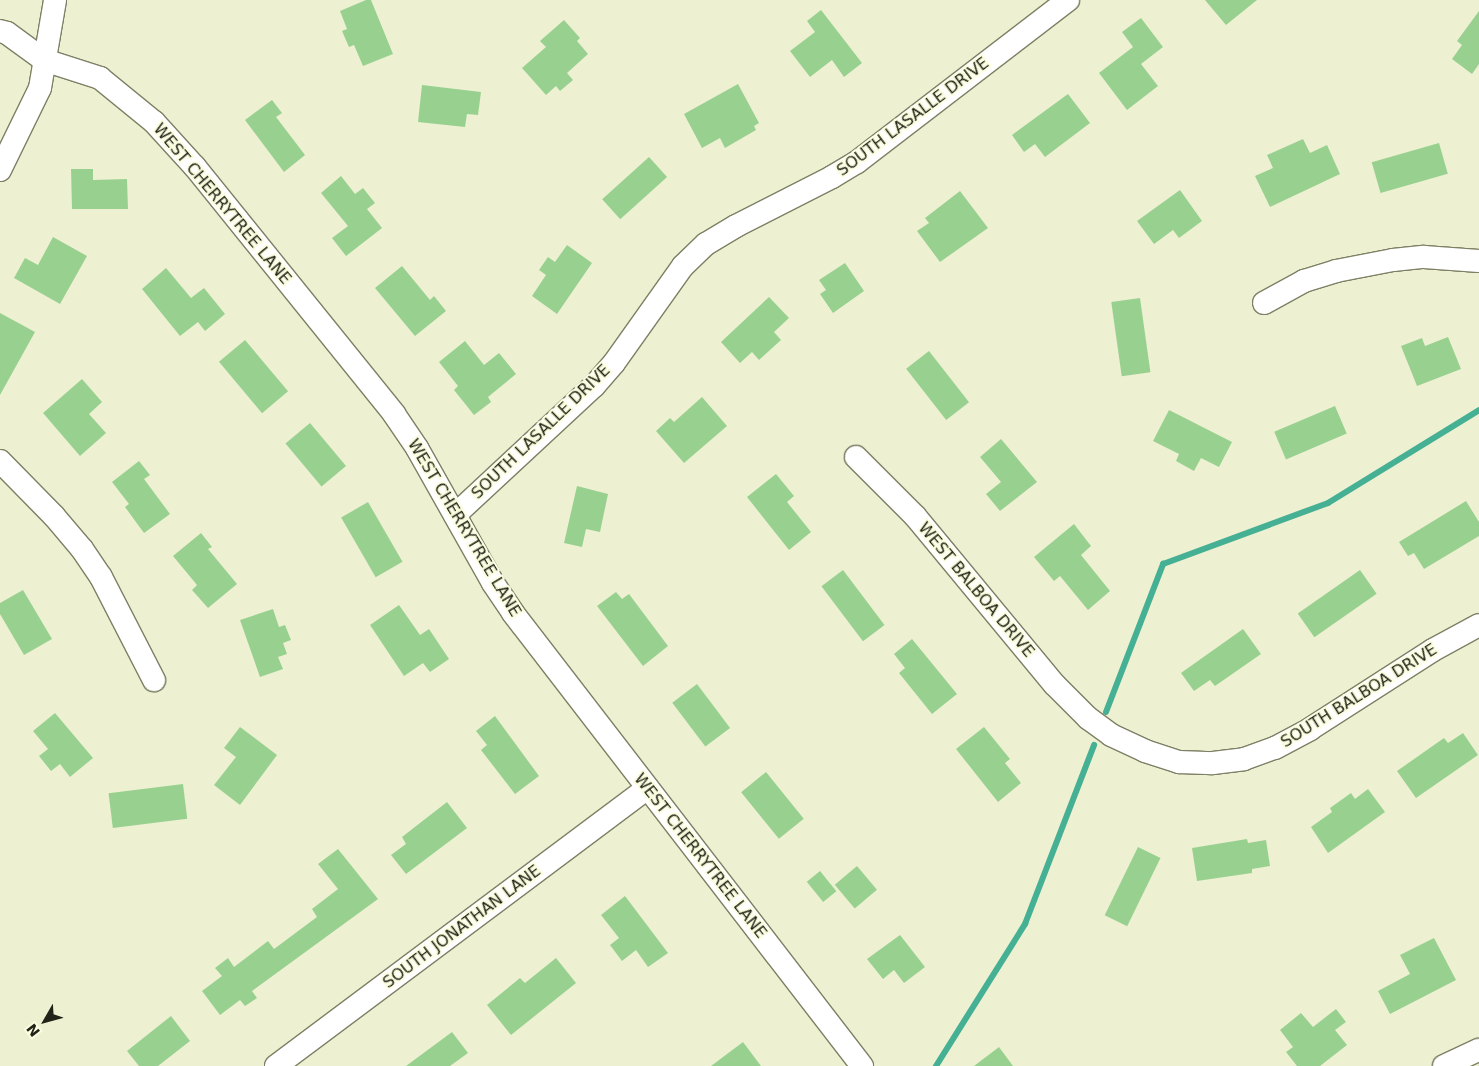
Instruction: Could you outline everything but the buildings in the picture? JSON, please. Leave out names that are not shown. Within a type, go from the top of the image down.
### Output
[{"type":"street","points":[[0,170],[40,88],[55,0]]},
{"type":"street","name":"SOUTH LASALLE DRIVE","points":[[455,515],[594,386],[614,363],[683,266],[706,244],[736,226],[832,177],[857,162],[1068,0]]},
{"type":"street","name":"WEST CHERRYTREE LANE","points":[[0,31],[6,33],[44,60],[100,78],[144,112],[196,167],[394,414],[455,515],[493,583],[513,613],[862,1066]]},
{"type":"street","points":[[1264,303],[1304,281],[1336,271],[1424,257],[1479,261]]},
{"type":"street","name":"WEST BALBOA DRIVE","points":[[856,457],[915,516],[1055,685],[1095,724]]},
{"type":"street","points":[[0,461],[54,516],[82,549],[101,577],[154,680]]},
{"type":"street","name":"SOUTH BALBOA DRIVE","points":[[1095,724],[1111,735],[1145,751],[1180,762],[1213,763],[1244,759],[1274,748],[1310,729],[1433,650],[1479,625]]},
{"type":"street","name":"SOUTH JONATHAN LANE","points":[[276,1066],[648,788]]},
{"type":"street","points":[[1444,1066],[1479,1050]]},
{"type":"waterway","points":[[1106,712],[1163,564],[1328,503],[1479,410]]},
{"type":"waterway","points":[[936,1066],[1025,924],[1094,745]]}]
